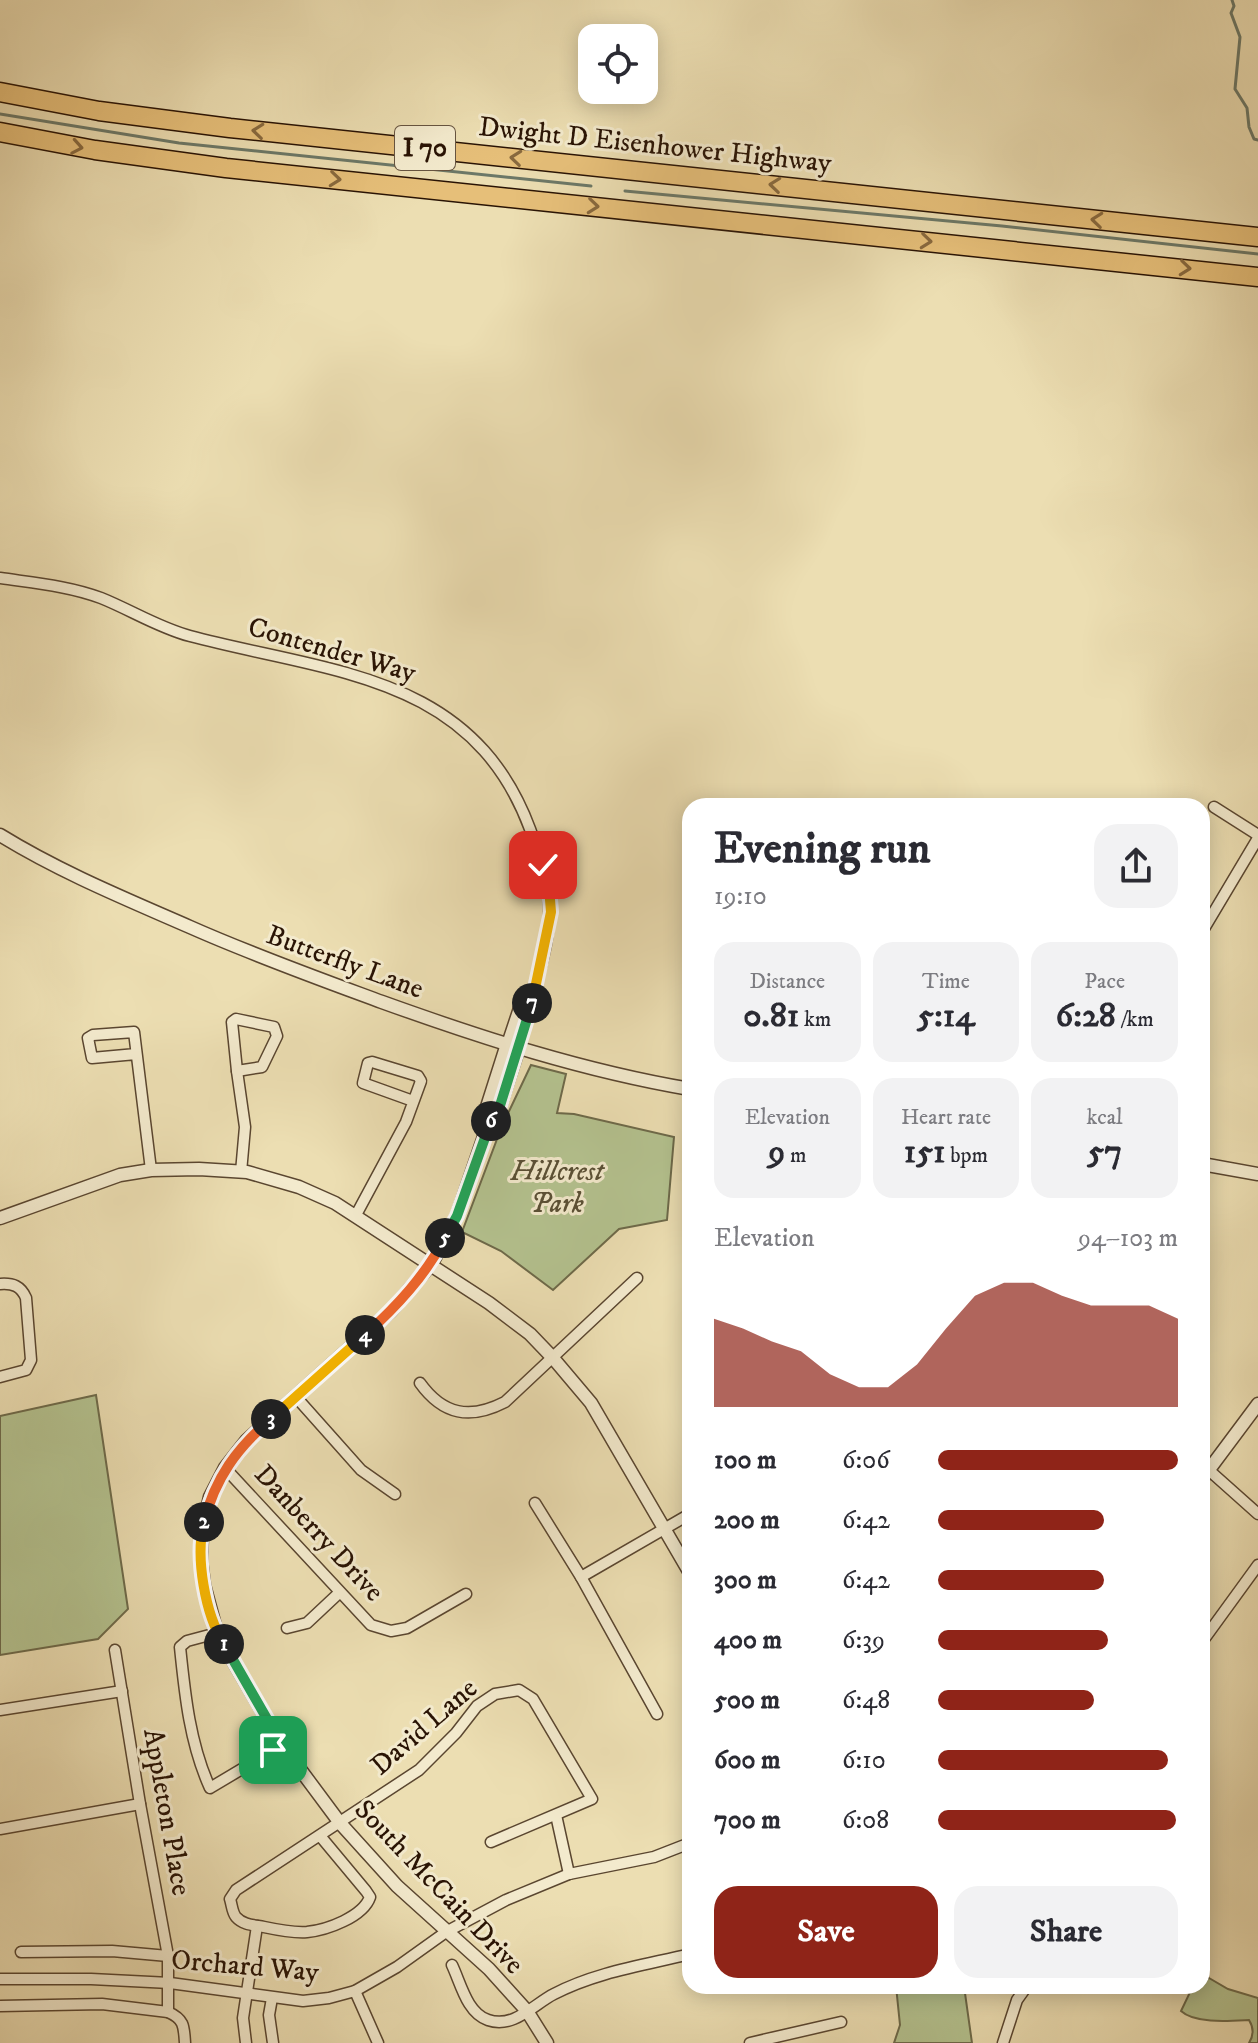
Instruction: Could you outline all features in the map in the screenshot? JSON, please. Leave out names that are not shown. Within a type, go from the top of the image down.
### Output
[{"type":"highway","name":"Dwight D Eisenhower Highway","points":[[0,92],[99,111],[230,128],[1258,237]]},
{"type":"highway","name":"I 70","points":[[0,132],[95,150],[226,168],[1258,277]]},
{"type":"street","name":"Contender Way","points":[[0,578],[81,592],[190,636],[381,684],[415,697],[457,723],[488,754],[507,779],[525,815],[549,887],[551,912],[548,937],[534,996],[513,1046]]},
{"type":"street","points":[[1210,918],[1258,837],[1214,807]]},
{"type":"street","name":"Butterfly Lane","points":[[0,835],[68,873],[260,958],[513,1046],[600,1071],[682,1087]]},
{"type":"street","points":[[237,1071],[264,1065],[277,1036],[274,1027],[232,1022],[237,1071],[245,1127],[241,1172]]},
{"type":"street","points":[[136,1054],[92,1058],[88,1038],[134,1032],[151,1170]]},
{"type":"street","name":"South McCain Drive","points":[[513,1046],[498,1112],[488,1125],[457,1216],[432,1263],[391,1311],[247,1440],[225,1468],[210,1497],[202,1531],[201,1561],[217,1633],[282,1745],[340,1823],[397,1886],[489,1969],[527,2011],[547,2043]]},
{"type":"street","points":[[356,1215],[401,1134],[421,1081],[418,1076],[368,1063],[363,1083],[413,1101]]},
{"type":"street","points":[[1210,1165],[1258,1174]]},
{"type":"street","points":[[0,1218],[120,1175],[151,1170],[199,1169],[241,1172],[299,1187],[356,1215],[500,1310],[553,1358],[591,1403],[682,1559]]},
{"type":"street","points":[[420,1383],[435,1400],[457,1411],[477,1413],[505,1402],[637,1278]]},
{"type":"street","points":[[0,1284],[23,1290],[31,1360],[26,1370],[0,1377]]},
{"type":"street","points":[[296,1397],[361,1470],[395,1494]]},
{"type":"street","points":[[1210,1464],[1258,1404]]},
{"type":"street","name":"Danberry Drive","points":[[225,1468],[371,1625],[391,1631],[407,1628],[466,1594]]},
{"type":"street","points":[[1210,1476],[1258,1514]]},
{"type":"street","points":[[535,1503],[581,1577],[657,1714]]},
{"type":"street","points":[[581,1577],[682,1518]]},
{"type":"street","points":[[1210,1631],[1258,1565]]},
{"type":"street","points":[[287,1628],[307,1623],[339,1593]]},
{"type":"street","points":[[217,1633],[187,1641],[180,1647],[185,1698],[198,1761],[210,1788],[282,1745]]},
{"type":"street","name":"Appleton Place","points":[[115,1650],[168,1956],[168,2012]]},
{"type":"street","name":"David Lane","points":[[340,1823],[419,1770],[456,1733],[477,1706],[495,1694],[519,1690],[533,1699],[592,1799],[491,1842]]},
{"type":"street","points":[[0,1710],[122,1691]]},
{"type":"street","points":[[0,1829],[140,1804]]},
{"type":"street","points":[[556,1815],[569,1874]]},
{"type":"street","points":[[321,1837],[366,1891],[370,1897],[367,1905],[352,1916],[308,1932],[243,1923],[233,1915],[230,1899],[236,1890],[340,1823]]},
{"type":"street","name":"Orchard Way","points":[[0,1979],[170,1983],[303,2001],[329,1998],[355,1991],[397,1967],[446,1932],[506,1900],[569,1874],[654,1857],[682,1846]]},
{"type":"street","points":[[246,2043],[243,2018],[257,1926]]},
{"type":"street","points":[[21,1952],[112,1951],[168,1956]]},
{"type":"street","points":[[452,1965],[473,2010],[479,2016],[498,2022],[511,2021],[580,1981],[682,1956]]},
{"type":"street","points":[[355,1991],[378,2043]]},
{"type":"street","points":[[1003,2043],[1014,2007],[1022,1994]]},
{"type":"street","points":[[272,1998],[269,2015],[273,2043]]},
{"type":"street","points":[[0,2006],[102,2004],[168,2012],[179,2017],[184,2024],[185,2043]]},
{"type":"street","points":[[750,2043],[841,2022]]},
{"type":"green space","name":"Hillcrest Park","points":[[531,1065],[566,1074],[557,1113],[574,1114],[674,1137],[667,1220],[619,1229],[553,1290],[501,1251],[462,1232],[502,1126]]},
{"type":"green space","points":[[96,1395],[128,1609],[98,1639],[0,1655],[0,1416]]},
{"type":"green space","points":[[1210,1979],[1228,1989],[1258,1998],[1258,2043],[1249,2043],[1253,2032],[1249,2020],[1204,2020],[1181,2011],[1189,1994],[1210,1994]]},
{"type":"green space","points":[[897,1994],[965,1994],[972,2043],[894,2043],[900,2025]]},
{"type":"waterway","points":[[1232,0],[1234,6],[1231,13],[1240,37],[1235,89],[1247,108],[1254,139],[1258,140]]},
{"type":"waterway","points":[[0,114],[179,143],[591,186]]},
{"type":"waterway","points":[[625,191],[1002,226],[1258,254]]},
{"type":"route","points":[[273,1750],[282,1745],[217,1633],[204,1585],[202,1531],[210,1497],[225,1468],[247,1440],[391,1311],[432,1263],[457,1216],[488,1125],[498,1112],[534,996],[551,912],[543,865]]}]
